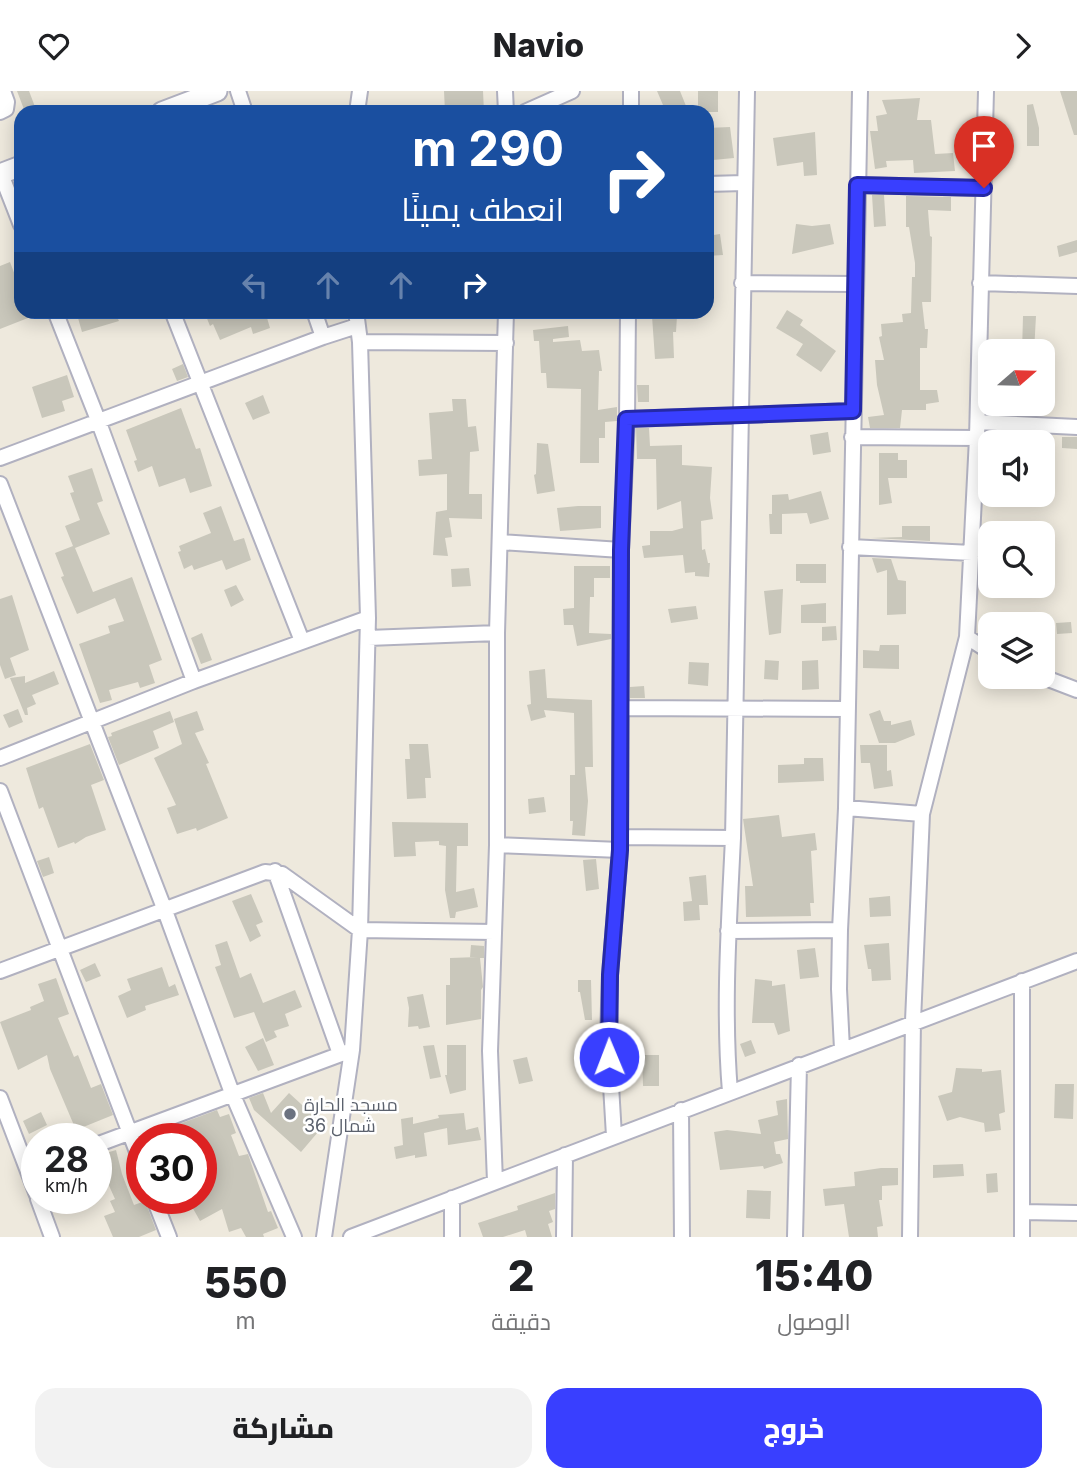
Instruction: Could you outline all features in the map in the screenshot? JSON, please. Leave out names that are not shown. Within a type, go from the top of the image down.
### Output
[{"type":"street","points":[[0,112],[6,109],[7,104],[3,91]]},
{"type":"street","points":[[180,105],[216,91]]},
{"type":"street","points":[[541,105],[572,91]]},
{"type":"street","points":[[730,1092],[726,1054],[728,931],[733,838],[747,91]]},
{"type":"street","points":[[842,1049],[840,930],[846,808],[860,91]]},
{"type":"street","points":[[910,1237],[913,1021],[922,814],[967,637],[978,422],[986,91]]},
{"type":"street","points":[[0,174],[14,208]]},
{"type":"street","points":[[714,184],[744,183]]},
{"type":"street","points":[[857,185],[984,188]]},
{"type":"street","points":[[742,282],[855,284]]},
{"type":"street","points":[[981,283],[1077,286]]},
{"type":"street","points":[[58,319],[194,681]]},
{"type":"street","points":[[175,319],[302,641]]},
{"type":"street","points":[[317,319],[323,337]]},
{"type":"street","points":[[0,458],[323,337],[356,319],[360,342],[368,618],[360,930],[324,1237]]},
{"type":"street","points":[[495,1182],[490,1051],[497,845],[497,633],[506,319]]},
{"type":"street","points":[[614,1136],[608,1023],[620,843],[621,550],[628,319]]},
{"type":"street","points":[[360,342],[506,343]]},
{"type":"street","points":[[626,419],[853,411]]},
{"type":"street","points":[[978,422],[1077,427]]},
{"type":"street","points":[[852,437],[977,437]]},
{"type":"street","points":[[0,484],[164,908],[232,1093],[294,1237]]},
{"type":"street","points":[[500,542],[621,550]]},
{"type":"street","points":[[850,547],[972,554]]},
{"type":"street","points":[[0,758],[194,681],[368,618]]},
{"type":"street","points":[[368,638],[497,633]]},
{"type":"street","points":[[967,637],[978,644]]},
{"type":"street","points":[[1055,681],[1077,689]]},
{"type":"street","points":[[622,708],[847,709]]},
{"type":"street","points":[[0,791],[126,1123]]},
{"type":"street","points":[[846,808],[922,814]]},
{"type":"street","points":[[497,845],[733,838]]},
{"type":"street","points":[[0,971],[164,908],[265,872],[275,871],[360,930],[494,932]]},
{"type":"street","points":[[275,871],[346,1052]]},
{"type":"street","points":[[728,931],[840,930]]},
{"type":"street","points":[[351,1237],[913,1021],[1077,961]]},
{"type":"street","points":[[1022,981],[1022,1237]]},
{"type":"street","points":[[156,1123],[346,1052]]},
{"type":"street","points":[[795,1237],[799,1065]]},
{"type":"street","points":[[0,1098],[21,1145]]},
{"type":"street","points":[[681,1111],[682,1237]]},
{"type":"street","points":[[564,1237],[565,1155]]},
{"type":"street","points":[[452,1198],[452,1237]]},
{"type":"street","points":[[1023,1212],[1077,1213]]},
{"type":"street","points":[[43,1214],[52,1237]]},
{"type":"street","points":[[160,1214],[169,1237]]},
{"type":"building","points":[[17,91],[29,91],[34,105],[22,105]]},
{"type":"building","points":[[444,91],[483,91],[484,105],[445,105]]},
{"type":"building","points":[[657,91],[680,91],[686,105],[677,105],[663,105]]},
{"type":"building","points":[[698,91],[718,91],[718,112],[714,112],[714,105],[698,105]]},
{"type":"building","points":[[1060,91],[1077,91],[1077,135],[1074,135]]},
{"type":"building","points":[[920,98],[917,120],[931,120],[935,154],[953,153],[955,171],[914,173],[913,160],[886,161],[887,167],[875,169],[870,131],[878,131],[876,116],[887,114],[882,100]]},
{"type":"building","points":[[1033,104],[1039,128],[1039,146],[1027,146],[1027,105]]},
{"type":"building","points":[[730,127],[734,158],[714,160],[714,128]]},
{"type":"building","points":[[815,132],[817,175],[804,176],[803,162],[777,166],[773,138]]},
{"type":"building","points":[[872,195],[884,195],[886,226],[874,227]]},
{"type":"building","points":[[906,196],[951,197],[951,211],[928,210],[932,237],[931,302],[922,302],[925,329],[928,329],[927,348],[920,348],[920,390],[937,390],[939,402],[926,404],[926,410],[902,410],[900,428],[870,428],[868,417],[884,415],[875,360],[884,360],[879,337],[882,336],[881,324],[903,322],[902,314],[911,313],[915,263],[909,227],[906,227]]},
{"type":"building","points":[[796,224],[830,224],[834,244],[792,254]]},
{"type":"building","points":[[720,234],[723,255],[714,256],[714,235]]},
{"type":"building","points":[[1077,240],[1077,252],[1059,257],[1057,246]]},
{"type":"building","points":[[10,262],[14,273],[14,319],[25,319],[0,329],[0,266]]},
{"type":"building","points":[[787,310],[803,320],[800,325],[836,351],[821,372],[796,355],[803,344],[776,328]]},
{"type":"building","points":[[1023,316],[1036,316],[1035,339],[1022,339]]},
{"type":"building","points":[[78,319],[119,321],[82,332]]},
{"type":"building","points":[[207,319],[267,319],[270,328],[253,334],[251,327],[220,340],[213,324],[210,326]]},
{"type":"building","points":[[652,319],[677,319],[676,332],[673,332],[674,358],[655,359]]},
{"type":"building","points":[[568,326],[569,337],[553,339],[553,342],[580,340],[582,351],[599,350],[602,371],[599,371],[598,410],[617,407],[617,421],[605,422],[605,438],[599,438],[599,463],[580,463],[581,389],[547,388],[546,373],[541,373],[539,341],[534,341],[533,330]]},
{"type":"building","points":[[183,364],[188,377],[177,381],[172,369]]},
{"type":"building","points":[[67,375],[74,397],[62,401],[65,411],[42,418],[32,387]]},
{"type":"building","points":[[637,385],[649,385],[649,402],[638,402]]},
{"type":"building","points":[[263,395],[270,413],[253,420],[245,403]]},
{"type":"building","points":[[452,399],[466,399],[468,427],[476,426],[479,451],[470,452],[469,494],[482,494],[482,519],[449,518],[452,537],[445,538],[448,556],[433,555],[436,512],[447,510],[447,474],[419,476],[418,460],[432,459],[429,413],[453,411]]},
{"type":"building","points":[[181,408],[196,449],[200,448],[212,486],[190,493],[185,478],[159,487],[152,466],[138,472],[134,461],[137,460],[126,430]]},
{"type":"building","points":[[636,428],[649,428],[650,446],[682,445],[682,465],[712,467],[710,498],[713,519],[701,521],[702,550],[705,549],[710,563],[709,577],[695,576],[695,572],[685,573],[683,555],[644,558],[642,546],[650,545],[650,531],[683,528],[681,501],[657,510],[656,459],[637,459]]},
{"type":"building","points":[[828,432],[831,452],[813,455],[810,435]]},
{"type":"building","points":[[1062,437],[1077,437],[1077,449],[1062,448]]},
{"type":"building","points":[[537,443],[548,444],[555,491],[537,494],[534,475]]},
{"type":"building","points":[[879,453],[898,453],[898,460],[907,460],[907,478],[888,478],[892,503],[879,505]]},
{"type":"building","points":[[92,468],[103,501],[97,503],[110,534],[75,548],[93,592],[132,577],[162,660],[149,665],[155,683],[140,688],[138,682],[109,690],[112,700],[100,703],[79,644],[110,633],[108,626],[124,621],[115,598],[77,614],[61,577],[64,576],[55,553],[73,546],[65,526],[80,520],[70,493],[74,492],[68,476]]},
{"type":"building","points":[[821,491],[829,519],[810,524],[807,513],[782,514],[782,534],[770,534],[772,495],[788,494],[789,500]]},
{"type":"building","points":[[221,506],[234,541],[244,538],[251,560],[226,570],[222,560],[194,570],[192,565],[184,569],[178,552],[181,551],[179,546],[211,533],[203,513]]},
{"type":"building","points":[[601,506],[601,528],[560,531],[557,508]]},
{"type":"building","points":[[902,526],[930,526],[930,541],[871,538],[902,537]]},
{"type":"building","points":[[872,558],[891,559],[898,580],[906,581],[906,614],[887,615],[887,570],[877,573]]},
{"type":"building","points":[[796,564],[826,564],[826,583],[796,581]]},
{"type":"building","points":[[574,566],[610,566],[610,578],[594,578],[594,597],[590,597],[589,633],[611,634],[611,639],[577,646],[573,625],[564,625],[563,609],[574,608]]},
{"type":"building","points":[[469,568],[471,586],[452,587],[451,569]]},
{"type":"building","points":[[236,585],[244,600],[231,607],[224,590]]},
{"type":"building","points":[[783,589],[781,633],[769,635],[764,591]]},
{"type":"building","points":[[12,595],[29,650],[10,658],[16,675],[5,679],[0,665],[0,599]]},
{"type":"building","points":[[826,603],[826,623],[801,623],[801,605]]},
{"type":"building","points":[[696,606],[698,619],[671,623],[668,609]]},
{"type":"building","points":[[1071,622],[1072,633],[1057,634],[1056,623]]},
{"type":"building","points":[[836,626],[837,640],[822,641],[822,627]]},
{"type":"building","points":[[202,633],[212,660],[201,664],[191,638]]},
{"type":"building","points":[[880,645],[899,645],[899,669],[863,668],[863,650],[879,651]]},
{"type":"building","points":[[765,660],[779,661],[778,680],[764,679]]},
{"type":"building","points":[[818,660],[819,689],[802,690],[802,661]]},
{"type":"building","points":[[689,662],[709,663],[708,686],[688,684]]},
{"type":"building","points":[[545,669],[547,698],[592,700],[593,767],[585,767],[588,801],[585,836],[572,835],[573,821],[570,821],[570,775],[575,775],[574,713],[544,710],[546,717],[531,721],[527,705],[531,704],[529,671]]},
{"type":"building","points":[[54,671],[59,684],[32,695],[36,704],[27,708],[28,715],[25,715],[10,678],[25,676],[25,683]]},
{"type":"building","points":[[644,686],[645,698],[630,698],[630,687]]},
{"type":"building","points":[[18,709],[23,722],[9,728],[3,715]]},
{"type":"building","points":[[880,710],[884,721],[891,721],[891,725],[911,720],[915,735],[895,743],[879,743],[869,714]]},
{"type":"building","points":[[170,711],[174,722],[153,731],[159,748],[119,765],[108,737],[112,736],[111,733]]},
{"type":"building","points":[[197,711],[204,730],[195,733],[209,763],[206,764],[228,818],[197,831],[196,828],[177,834],[167,808],[176,805],[154,758],[182,744],[174,719]]},
{"type":"building","points":[[90,744],[104,780],[91,785],[106,830],[75,844],[74,842],[58,848],[43,807],[39,809],[26,768]]},
{"type":"building","points":[[409,744],[428,744],[431,778],[425,778],[426,798],[407,799],[405,759],[410,759]]},
{"type":"building","points":[[860,745],[887,745],[887,771],[891,770],[893,786],[874,789],[870,763],[861,763]]},
{"type":"building","points":[[804,758],[823,758],[824,781],[778,783],[778,765],[804,764]]},
{"type":"building","points":[[544,797],[546,812],[529,814],[528,799]]},
{"type":"building","points":[[779,815],[782,837],[815,833],[817,850],[811,851],[814,903],[810,903],[811,916],[746,917],[745,886],[753,886],[743,819]]},
{"type":"building","points":[[392,822],[468,823],[468,846],[457,846],[456,892],[474,888],[478,907],[456,912],[455,918],[450,918],[445,890],[446,846],[439,845],[439,841],[415,842],[416,856],[394,857]]},
{"type":"building","points":[[49,857],[54,873],[43,877],[37,861]]},
{"type":"building","points":[[596,859],[599,889],[586,891],[583,860]]},
{"type":"building","points":[[706,875],[708,905],[699,905],[700,920],[684,921],[683,902],[692,901],[689,877]]},
{"type":"building","points":[[251,894],[263,922],[256,925],[261,936],[250,942],[232,901]]},
{"type":"building","points":[[890,896],[891,916],[870,917],[869,898]]},
{"type":"building","points":[[227,941],[240,978],[251,973],[263,1003],[295,990],[302,1007],[285,1014],[289,1026],[274,1031],[277,1037],[266,1042],[254,1012],[234,1018],[215,967],[221,965],[215,945]]},
{"type":"building","points":[[889,943],[891,980],[872,981],[864,945]]},
{"type":"building","points":[[471,945],[484,946],[484,958],[480,958],[483,987],[481,1019],[446,1025],[446,985],[450,985],[450,958],[478,957],[470,957]]},
{"type":"building","points":[[815,948],[819,977],[800,979],[797,950]]},
{"type":"building","points":[[95,963],[101,976],[86,982],[80,970]]},
{"type":"building","points":[[162,967],[169,987],[175,984],[179,995],[145,1006],[146,1010],[127,1018],[118,996],[131,990],[127,979]]},
{"type":"building","points":[[56,978],[69,1014],[58,1018],[74,1057],[78,1055],[91,1088],[101,1084],[113,1115],[93,1123],[73,1123],[50,1069],[47,1055],[18,1070],[0,1022],[31,1010],[30,1007],[44,1001],[38,984]]},
{"type":"building","points":[[755,979],[772,981],[772,986],[785,984],[790,1031],[778,1035],[774,1023],[752,1023]]},
{"type":"building","points":[[578,980],[591,980],[592,1020],[585,1020]]},
{"type":"building","points":[[423,994],[430,1027],[408,1027],[407,997]]},
{"type":"building","points":[[263,1038],[274,1065],[258,1071],[245,1047]]},
{"type":"building","points":[[751,1040],[756,1053],[745,1057],[740,1044]]},
{"type":"building","points":[[434,1045],[441,1077],[430,1079],[423,1046]]},
{"type":"building","points":[[447,1045],[466,1045],[466,1090],[450,1094],[445,1075]]},
{"type":"building","points":[[642,1055],[659,1055],[659,1086],[643,1086]]},
{"type":"building","points":[[527,1057],[533,1081],[519,1084],[513,1060]]},
{"type":"building","points":[[956,1068],[982,1069],[982,1072],[1001,1070],[1005,1112],[999,1114],[1001,1130],[985,1132],[984,1123],[960,1117],[947,1121],[938,1096],[952,1092]]},
{"type":"building","points":[[1055,1084],[1074,1084],[1073,1119],[1054,1118]]},
{"type":"building","points":[[263,1093],[271,1113],[289,1093],[324,1125],[301,1152],[254,1110],[249,1098]]},
{"type":"building","points":[[787,1099],[788,1139],[774,1142],[776,1154],[780,1154],[783,1163],[764,1169],[763,1166],[720,1170],[714,1132],[727,1130],[761,1134],[758,1120],[778,1115],[776,1101]]},
{"type":"building","points":[[217,1110],[220,1117],[229,1114],[236,1133],[231,1135],[239,1156],[248,1154],[268,1212],[271,1211],[278,1228],[263,1234],[264,1237],[246,1237],[241,1228],[229,1232],[222,1209],[217,1212],[217,1123],[182,1123]]},
{"type":"building","points":[[41,1112],[46,1123],[24,1123],[23,1121]]},
{"type":"building","points":[[464,1113],[466,1130],[478,1127],[481,1140],[448,1145],[447,1128],[424,1133],[427,1156],[415,1158],[415,1155],[396,1159],[394,1147],[403,1145],[401,1119],[413,1117],[413,1124],[439,1118],[438,1115]]},
{"type":"building","points":[[116,1150],[126,1184],[126,1214],[150,1214],[156,1230],[139,1237],[113,1237],[104,1216],[115,1212],[112,1205],[112,1200],[115,1199],[112,1192],[112,1151]]},
{"type":"building","points":[[963,1164],[964,1176],[933,1178],[933,1165]]},
{"type":"building","points":[[898,1168],[898,1185],[882,1186],[882,1200],[879,1200],[883,1226],[877,1227],[878,1237],[849,1237],[844,1204],[825,1206],[823,1189],[855,1186],[854,1172]]},
{"type":"building","points":[[997,1173],[998,1192],[987,1193],[986,1174]]},
{"type":"building","points":[[747,1190],[771,1191],[770,1219],[746,1218]]},
{"type":"building","points":[[555,1193],[555,1209],[549,1211],[553,1222],[548,1224],[552,1237],[527,1237],[525,1230],[503,1237],[483,1237],[478,1223],[518,1210],[517,1206]]},
{"type":"building","points":[[196,1214],[213,1214],[200,1221]]},
{"type":"place","name":"مسجد الحارة 36 شمال","points":[[290,1114]]},
{"type":"route","points":[[609,1057],[610,975],[620,850],[621,550],[626,419],[853,411],[857,185],[984,188]]}]
